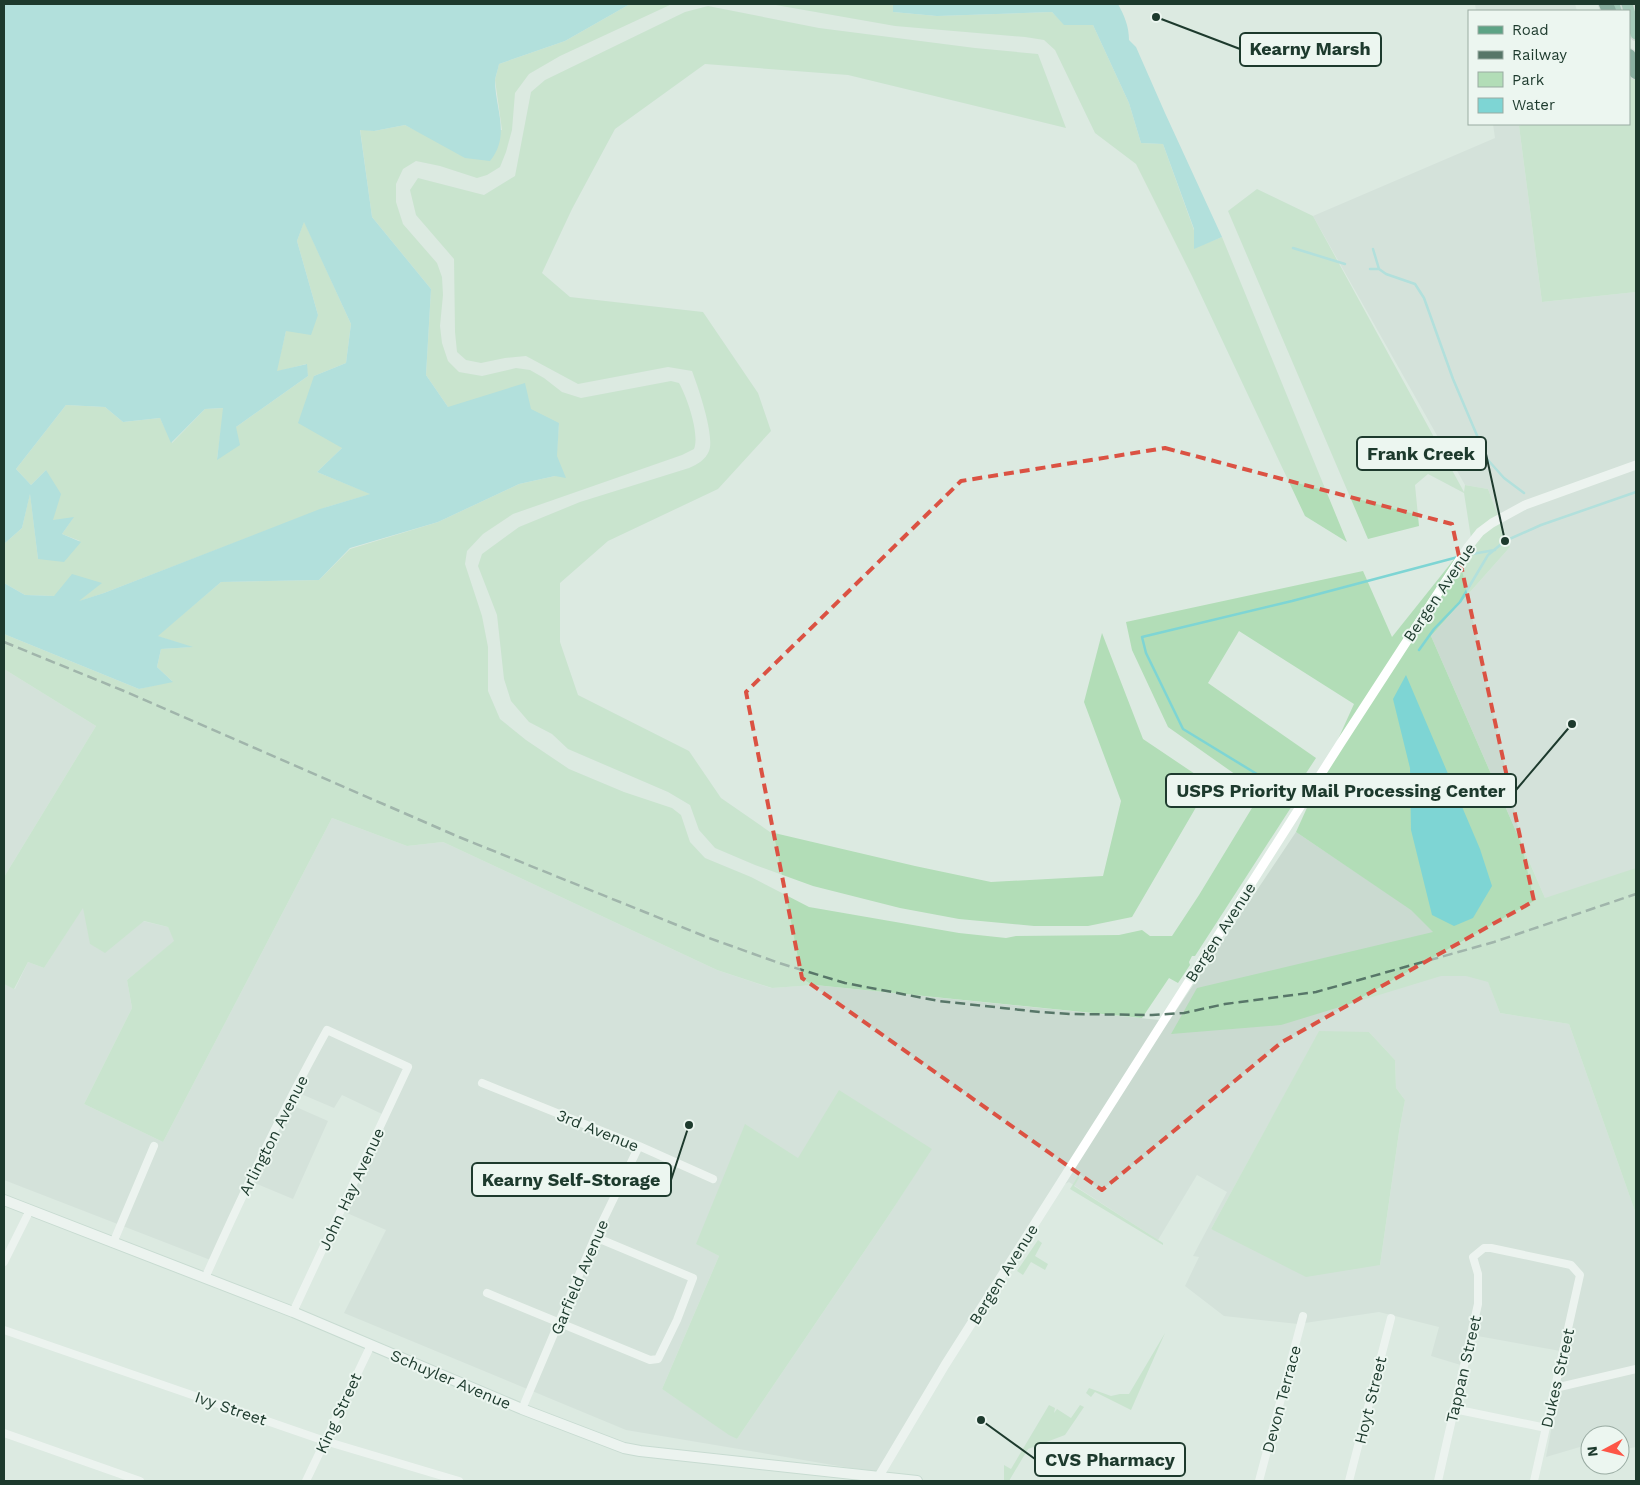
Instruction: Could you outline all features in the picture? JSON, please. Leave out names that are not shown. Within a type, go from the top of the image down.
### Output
[{"type":"highway","points":[[1630,58],[1636,71]]},
{"type":"main road","points":[[1630,14],[1636,34]]},
{"type":"main road","points":[[1630,52],[1636,71]]},
{"type":"main road","name":"Schuyler Avenue","points":[[4,1200],[293,1312],[522,1409],[610,1444],[640,1452],[876,1480],[917,1481]]},
{"type":"street","name":"Bergen Avenue","points":[[876,1480],[945,1365],[1351,726],[1468,547],[1480,532],[1505,515],[1636,465]]},
{"type":"street","name":"Arlington Avenue","points":[[205,1278],[248,1181],[327,1030],[408,1067]]},
{"type":"street","name":"John Hay Avenue","points":[[293,1312],[408,1067]]},
{"type":"street","name":"3rd Avenue","points":[[482,1083],[639,1146],[713,1179]]},
{"type":"street","points":[[113,1243],[154,1146]]},
{"type":"street","name":"Garfield Avenue","points":[[522,1409],[595,1237],[639,1146]]},
{"type":"street","points":[[4,1262],[30,1210]]},
{"type":"street","points":[[487,1293],[650,1360],[658,1359],[677,1320],[693,1278],[595,1237]]},
{"type":"street","name":"Dukes Street","points":[[1473,1256],[1484,1248],[1491,1248],[1571,1265],[1580,1275],[1534,1481]]},
{"type":"street","name":"Tappan Street","points":[[1438,1481],[1478,1304],[1478,1274],[1473,1256]]},
{"type":"street","name":"Devon Terrace","points":[[1259,1481],[1303,1316]]},
{"type":"street","name":"Hoyt Street","points":[[1349,1481],[1391,1318]]},
{"type":"street","name":"Ivy Street","points":[[4,1330],[325,1441],[459,1481]]},
{"type":"street","name":"King Street","points":[[306,1481],[371,1344]]},
{"type":"street","points":[[1555,1388],[1636,1369]]},
{"type":"street","points":[[1454,1409],[1546,1428]]},
{"type":"street","points":[[4,1433],[140,1481]]},
{"type":"highlighted area","points":[[1165,448],[1452,524],[1534,901],[1282,1042],[1102,1190],[802,978],[746,692],[961,481]]},
{"type":"shaded area","points":[[1475,4],[1575,4],[1577,10],[1476,10]]},
{"type":"shaded area","points":[[1493,125],[1521,125],[1519,126],[1542,302],[1636,292],[1636,909],[1545,898],[1431,636],[1510,547],[1488,489],[1465,485],[1313,216],[1495,138]]},
{"type":"shaded area","points":[[4,669],[96,726],[4,877]]},
{"type":"shaded area","points":[[332,818],[407,846],[443,842],[717,970],[771,988],[815,985],[1169,1021],[1296,832],[1430,922],[1483,968],[1500,1013],[1569,1024],[1636,1214],[1636,1447],[1630,1448],[1630,1425],[1580,1425],[1580,1447],[1546,1457],[1566,1352],[1472,1335],[1464,1366],[1431,1356],[1439,1327],[1379,1312],[1298,1324],[1224,1316],[1185,1286],[1199,1257],[1193,1256],[1227,1192],[1197,1175],[1158,1240],[1069,1182],[1057,1188],[880,1473],[626,1430],[344,1313],[386,1230],[340,1210],[382,1114],[342,1095],[334,1108],[294,1091],[287,1103],[328,1121],[293,1199],[250,1181],[213,1261],[4,1180],[4,984],[15,989],[28,962],[44,968],[83,907],[168,927],[175,941],[127,980],[132,1008],[84,1104],[163,1142]],"holes":[[[1319,1032],[1369,1032],[1395,1060],[1396,1088],[1405,1100],[1380,1265],[1211,1229]],[[931,1149],[889,1215],[737,1439],[662,1389],[719,1256],[697,1244],[798,1158]]]},
{"type":"green space","points":[[630,4],[672,4],[560,56],[529,74],[515,93],[512,130],[500,167],[487,175],[477,178],[440,166],[416,161],[403,169],[396,184],[396,202],[403,224],[437,263],[442,277],[443,295],[440,326],[442,343],[448,361],[459,372],[482,376],[516,368],[530,370],[562,392],[581,398],[671,381],[679,383],[686,397],[694,425],[694,449],[682,455],[513,514],[483,534],[467,551],[465,564],[482,616],[488,647],[488,691],[500,719],[526,740],[569,769],[624,792],[672,808],[681,815],[690,842],[705,858],[751,877],[809,907],[959,933],[1006,938],[1016,936],[1119,935],[1142,930],[1150,936],[1172,936],[1255,803],[1260,781],[1239,777],[1168,727],[1132,650],[1126,622],[1363,571],[1392,637],[1471,538],[1464,493],[1428,474],[1415,485],[1419,526],[1368,539],[1228,211],[1257,189],[1313,216],[1464,492],[1465,485],[1488,489],[1510,547],[1431,636],[1545,898],[1636,868],[1636,1214],[1569,1024],[1500,1013],[1488,982],[1466,976],[1441,976],[1281,1025],[1171,1034],[1197,988],[1433,932],[1411,910],[1296,832],[1354,704],[1239,631],[1208,683],[1316,758],[1297,787],[1299,795],[1195,956],[1192,956],[1189,962],[1190,965],[1178,983],[1169,978],[1142,1018],[815,985],[772,988],[717,970],[443,842],[407,846],[332,818],[163,1142],[84,1104],[132,1008],[127,980],[174,941],[168,927],[144,921],[105,953],[90,944],[83,908],[44,968],[28,962],[14,989],[4,984],[4,877],[96,726],[4,669],[4,634],[139,689],[172,681],[157,667],[161,649],[191,647],[157,636],[221,582],[319,580],[350,549],[438,522],[519,484],[555,476],[559,423],[448,407],[426,375],[431,289],[372,217],[360,129],[374,131],[405,125],[423,134],[502,130],[495,80],[499,64],[565,41]]},
{"type":"green space","points":[[770,4],[893,4],[893,12],[937,16],[1052,12],[1065,25],[1093,25],[1129,103],[1141,143],[1163,144],[1194,230],[1194,248],[1222,237],[1347,542],[1305,516],[1192,276],[1136,164],[1095,133],[1055,50],[1044,40],[895,26]]},
{"type":"green space","points":[[708,6],[819,28],[1038,54],[1066,128],[848,75],[705,64],[615,129],[572,209],[542,273],[570,297],[703,312],[758,393],[771,431],[718,489],[608,541],[560,583],[560,642],[578,695],[689,751],[721,798],[770,832],[991,882],[1103,876],[1121,801],[1084,702],[1102,633],[1143,739],[1195,774],[1202,797],[1132,917],[1088,926],[1034,926],[959,919],[900,908],[813,886],[715,848],[699,830],[690,805],[668,792],[568,749],[552,734],[529,722],[511,701],[504,679],[497,615],[478,566],[482,554],[519,527],[580,502],[695,465],[709,451],[710,434],[708,423],[692,371],[668,367],[578,384],[526,356],[481,363],[466,360],[457,352],[454,259],[416,215],[410,190],[418,178],[484,195],[515,176],[531,92],[545,80],[685,12]]},
{"type":"green space","points":[[1630,58],[1636,72],[1636,292],[1542,302],[1519,126],[1630,125]]},
{"type":"green space","points":[[304,221],[351,324],[346,363],[314,376],[342,448],[317,472],[371,494],[327,507],[77,602],[101,583],[54,596],[25,595],[4,583],[4,544],[22,528],[30,493],[38,559],[80,541],[62,534],[73,518],[53,521],[46,470],[31,485],[16,469],[66,405],[105,407],[123,422],[160,418],[172,443],[205,409],[224,408],[217,459],[236,427],[308,376],[306,364],[276,372],[286,331],[318,315],[297,241]]},
{"type":"green space","points":[[1319,1031],[1369,1032],[1395,1060],[1396,1088],[1405,1100],[1380,1265],[1306,1277],[1211,1229]]},
{"type":"green space","points":[[839,1090],[932,1149],[737,1439],[662,1389],[719,1256],[696,1244],[745,1124],[798,1158]]},
{"type":"green space","points":[[1078,1176],[1079,1178],[1074,1186],[1163,1243],[1163,1245],[1070,1189]]},
{"type":"green space","points":[[1038,1240],[1042,1243],[1035,1256],[1048,1264],[1045,1270],[1031,1262],[1023,1275],[1017,1271]]},
{"type":"green space","points":[[1165,1333],[1131,1410],[1095,1392],[1091,1397],[1086,1393],[1089,1388],[1111,1396],[1129,1394]]},
{"type":"green space","points":[[1049,1405],[1055,1408],[1054,1413],[1057,1409],[1071,1418],[1080,1405],[1084,1407],[1065,1435],[1028,1449],[1009,1481],[1004,1480],[1004,1465],[1011,1469]]},
{"type":"water","points":[[4,4],[630,4],[565,41],[499,64],[495,80],[501,132],[500,141],[490,161],[465,158],[405,125],[374,131],[360,130],[372,217],[431,289],[426,375],[448,407],[525,383],[531,409],[559,423],[557,456],[566,478],[555,476],[519,484],[438,522],[350,548],[319,580],[221,582],[158,636],[193,647],[161,649],[157,667],[173,682],[139,689],[4,634],[4,583],[25,595],[54,596],[72,574],[102,583],[79,601],[320,509],[370,494],[317,472],[342,448],[298,423],[314,376],[346,363],[351,324],[304,222],[297,241],[318,315],[311,335],[286,331],[277,371],[307,364],[308,376],[236,427],[240,445],[217,460],[223,408],[205,409],[171,443],[160,418],[123,422],[105,407],[66,405],[16,469],[31,485],[46,470],[61,494],[53,520],[74,517],[62,534],[81,542],[64,562],[38,559],[30,494],[22,528],[4,544]]},
{"type":"water","points":[[893,4],[1118,4],[1126,21],[1129,40],[1136,47],[1222,237],[1194,249],[1194,229],[1163,144],[1141,143],[1129,103],[1093,25],[1064,25],[1052,12],[937,16],[893,12]]},
{"type":"water","points":[[1406,675],[1480,849],[1492,886],[1473,918],[1454,926],[1432,915],[1411,830],[1410,768],[1393,699]]},
{"type":"waterway","points":[[1293,248],[1345,264]]},
{"type":"waterway","points":[[1373,249],[1379,269],[1386,274],[1415,284],[1424,298],[1453,379],[1487,459],[1504,478],[1524,493]]},
{"type":"waterway","points":[[1370,269],[1379,269]]},
{"type":"waterway","points":[[1419,650],[1434,629],[1460,602],[1488,555],[1505,541],[1541,525],[1636,492]]},
{"type":"waterway","points":[[1466,555],[1495,550]]},
{"type":"waterway","points":[[1265,779],[1183,729],[1146,653],[1142,637],[1292,601],[1458,557]]},
{"type":"railway","points":[[4,642],[124,691],[459,837],[709,938],[779,963],[845,983],[939,1001],[1071,1014],[1152,1015],[1184,1013],[1225,1004],[1316,992],[1494,942],[1636,894]]},
{"type":"place","name":"Kearny Marsh","points":[[1156,17]]},
{"type":"place","name":"Frank Creek","points":[[1505,541]]},
{"type":"place","name":"USPS Priority Mail Processing Center","points":[[1572,724]]},
{"type":"place","name":"Kearny Self-Storage","points":[[689,1125]]},
{"type":"place","name":"CVS Pharmacy","points":[[981,1420]]}]
